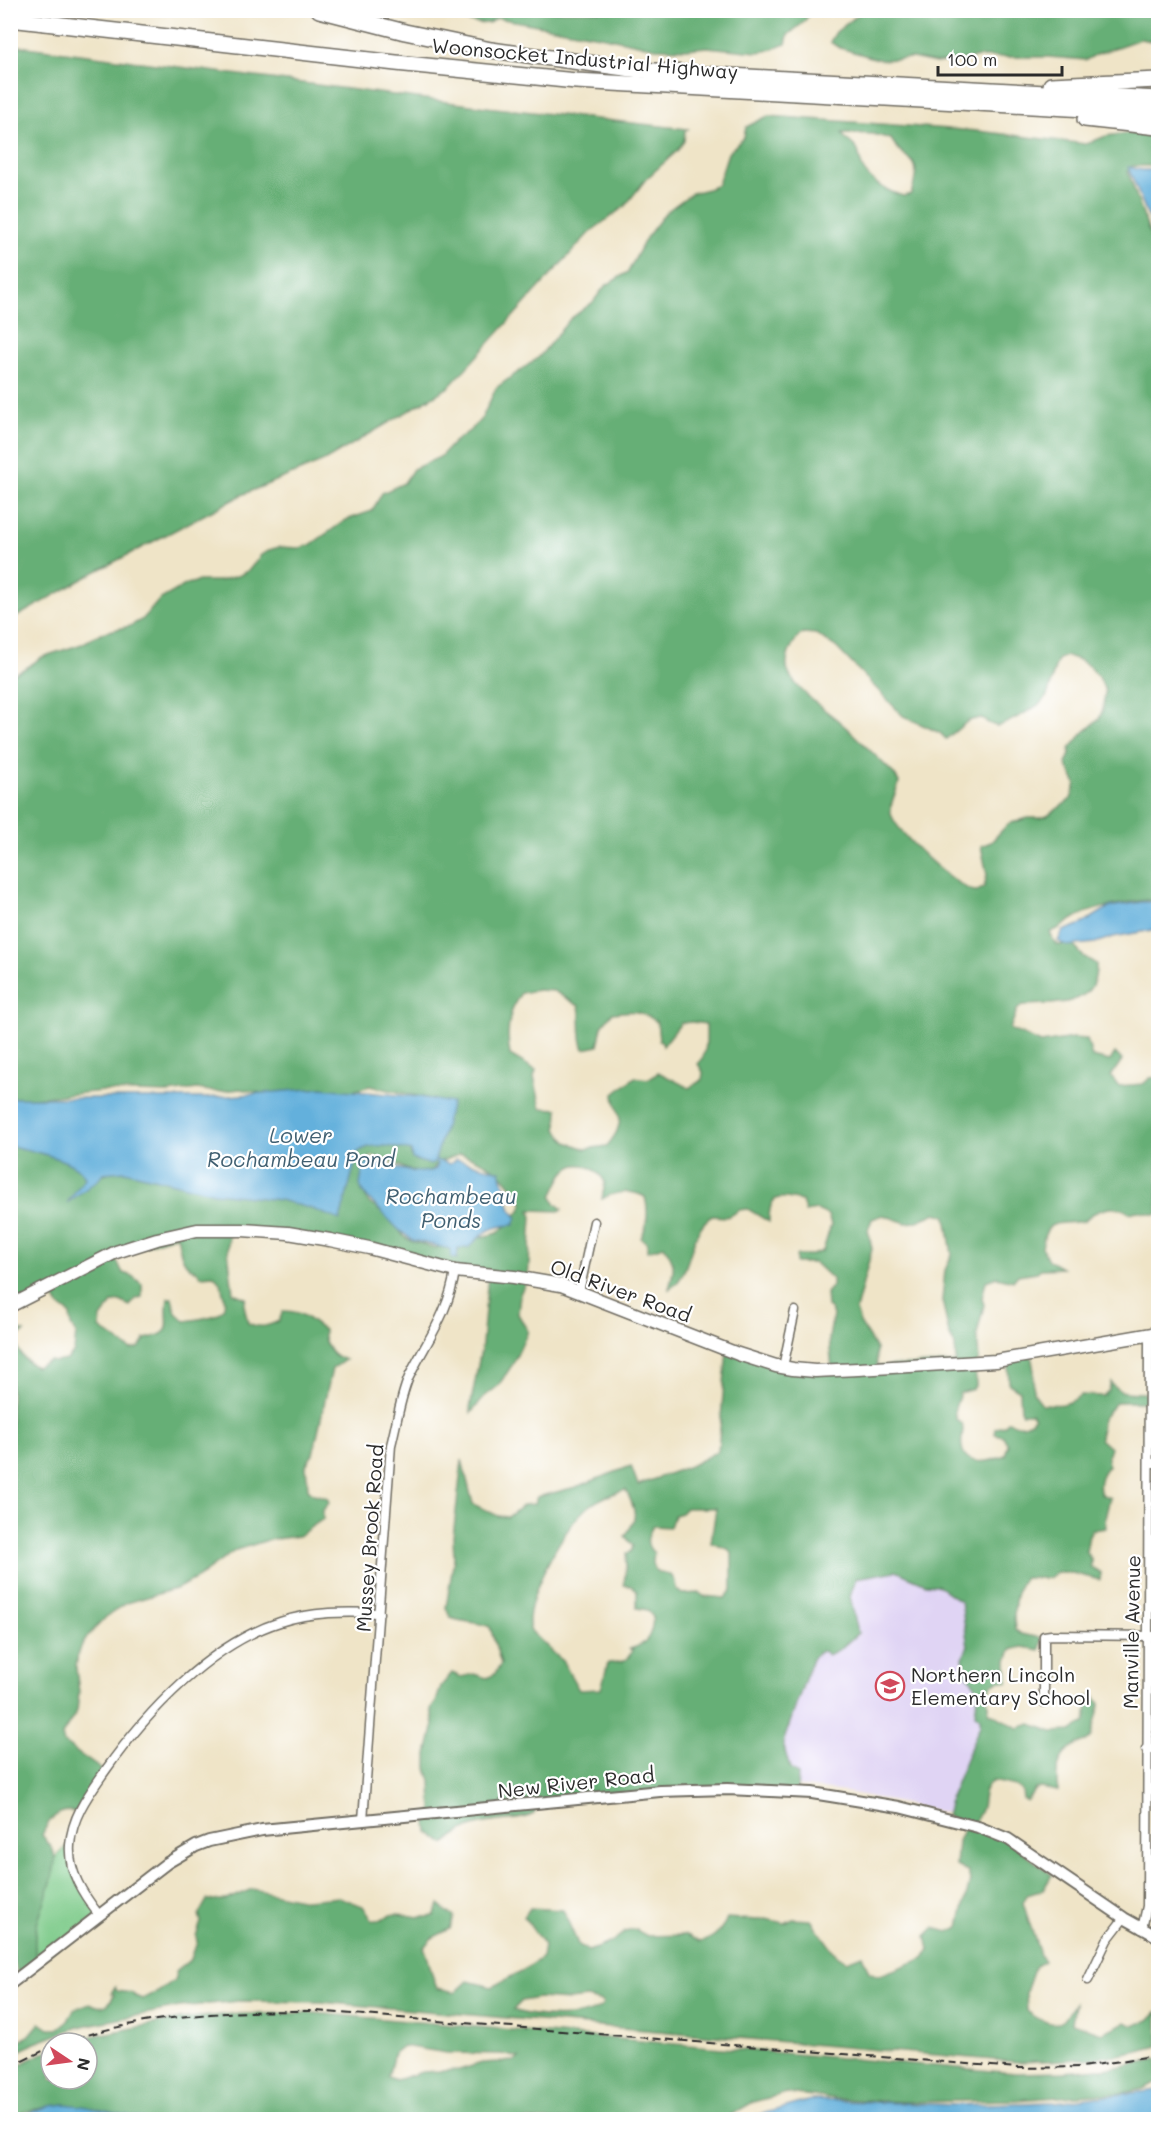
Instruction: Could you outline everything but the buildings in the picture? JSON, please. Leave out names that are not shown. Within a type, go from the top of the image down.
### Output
[{"type":"highway","name":"Woonsocket Industrial Highway","points":[[319,10],[463,45],[571,62],[680,73],[1158,99]]},
{"type":"highway","name":"Woonsocket Industrial Highway","points":[[10,19],[545,78],[746,92],[1158,113]]},
{"type":"highway","points":[[925,87],[965,82],[1051,85],[1158,80]]},
{"type":"highway","points":[[966,103],[1158,128]]},
{"type":"main road","name":"Old River Road","points":[[10,1306],[116,1252],[197,1230],[242,1230],[288,1233],[369,1248],[455,1271],[543,1281],[579,1292],[726,1349],[783,1367],[814,1371],[996,1361],[1154,1334]]},
{"type":"street","points":[[579,1292],[594,1222]]},
{"type":"street","name":"Mussey Brook Road","points":[[363,1820],[391,1445],[403,1393],[409,1377],[446,1309],[455,1271]]},
{"type":"street","points":[[783,1367],[795,1311]]},
{"type":"street","name":"Manville Avenue","points":[[1142,1929],[1147,1906],[1149,1464],[1154,1334]]},
{"type":"street","points":[[1149,1464],[1158,1463]]},
{"type":"street","points":[[1149,1553],[1158,1553]]},
{"type":"street","points":[[99,1915],[83,1894],[73,1871],[70,1843],[76,1818],[88,1795],[127,1741],[144,1722],[204,1665],[243,1637],[279,1622],[307,1615],[332,1611],[379,1613]]},
{"type":"street","points":[[1044,1702],[1044,1636],[1158,1636]]},
{"type":"street","points":[[1146,1749],[1158,1749]]},
{"type":"street","name":"New River Road","points":[[10,1984],[167,1863],[209,1840],[250,1831],[660,1791],[778,1790],[852,1798],[949,1818],[1000,1836],[1124,1918],[1158,1937]]},
{"type":"street","points":[[1088,1980],[1107,1940],[1124,1918]]},
{"type":"shaded area","name":"Northern Lincoln Elementary School","points":[[897,1571],[926,1584],[937,1585],[961,1602],[968,1646],[963,1658],[967,1675],[978,1693],[975,1714],[980,1717],[980,1725],[951,1795],[947,1813],[853,1793],[798,1786],[798,1776],[790,1769],[783,1743],[812,1659],[819,1652],[858,1633],[850,1596],[855,1578]]},
{"type":"green space","points":[[864,10],[1158,11],[1158,42],[1140,39],[1086,60],[1048,57],[980,57],[936,63],[912,58],[881,60],[840,48],[830,42],[836,32]]},
{"type":"green space","points":[[448,11],[812,11],[803,23],[788,35],[786,44],[757,52],[707,47],[656,48],[497,18],[488,23],[472,22],[455,17]]},
{"type":"green space","points":[[11,45],[486,107],[688,129],[677,151],[646,179],[625,206],[590,232],[449,387],[324,461],[244,494],[95,572],[11,620]]},
{"type":"green space","points":[[768,116],[978,131],[1086,144],[1106,136],[1127,133],[1158,137],[1158,166],[1132,166],[1128,172],[1158,258],[1158,900],[1128,903],[1092,911],[1050,932],[1058,945],[1072,944],[1083,956],[1096,964],[1095,979],[1090,989],[1072,1001],[1023,1005],[1017,1010],[1010,1029],[1041,1043],[1073,1038],[1087,1039],[1092,1057],[1110,1061],[1115,1053],[1122,1060],[1111,1076],[1118,1086],[1143,1084],[1150,1078],[1158,1077],[1158,1212],[1156,1215],[1137,1211],[1129,1213],[1112,1208],[1099,1211],[1084,1221],[1050,1226],[1042,1248],[1048,1260],[1062,1268],[1041,1269],[1037,1272],[1018,1275],[1013,1281],[997,1277],[986,1281],[982,1298],[984,1305],[977,1334],[979,1361],[975,1364],[976,1384],[973,1389],[960,1393],[954,1411],[956,1419],[963,1426],[964,1454],[973,1461],[980,1462],[1005,1455],[1008,1445],[1003,1436],[995,1434],[996,1428],[1004,1426],[1009,1421],[1019,1425],[1026,1424],[1034,1418],[1031,1413],[1021,1413],[1020,1391],[1009,1384],[1008,1362],[1031,1355],[1034,1371],[1033,1392],[1042,1404],[1067,1403],[1080,1395],[1103,1396],[1109,1390],[1111,1382],[1121,1391],[1145,1393],[1145,1402],[1116,1402],[1102,1419],[1100,1439],[1110,1448],[1107,1457],[1108,1466],[1103,1472],[1099,1486],[1101,1494],[1110,1498],[1105,1518],[1106,1528],[1092,1530],[1086,1552],[1091,1559],[1091,1567],[1101,1573],[1100,1580],[1072,1573],[1056,1573],[1049,1578],[1024,1578],[1015,1602],[1015,1629],[1021,1634],[1042,1638],[1040,1650],[1022,1647],[1011,1650],[1007,1660],[1008,1682],[999,1681],[992,1684],[987,1697],[989,1712],[1018,1728],[1031,1724],[1053,1732],[1071,1731],[1086,1722],[1089,1696],[1096,1698],[1100,1704],[1092,1736],[1073,1746],[1063,1756],[1057,1776],[1058,1791],[1035,1789],[1026,1801],[1023,1799],[1022,1791],[1015,1786],[993,1781],[985,1790],[981,1810],[973,1825],[1007,1840],[1052,1875],[1043,1890],[1027,1895],[1023,1903],[1044,1961],[1035,1966],[1026,1992],[1027,2011],[1040,2019],[1055,2023],[1064,2020],[1075,2003],[1072,2023],[1102,2033],[1126,2022],[1133,2026],[1149,2020],[1158,2011],[1158,2046],[1106,2057],[1018,2062],[320,2002],[239,2001],[180,2007],[67,2031],[39,2031],[39,2042],[11,2056],[11,2045],[29,2036],[40,2023],[49,2029],[58,2029],[68,2021],[74,2009],[90,2003],[98,2006],[108,2004],[115,1987],[117,1991],[132,1993],[142,1999],[158,1992],[174,1980],[177,1970],[191,1959],[201,1922],[199,1914],[207,1900],[226,1900],[252,1889],[306,1900],[339,1897],[363,1906],[372,1920],[395,1914],[434,1916],[439,1905],[454,1917],[450,1929],[432,1938],[424,1947],[437,1988],[456,1992],[468,1981],[492,1987],[542,1957],[544,1945],[524,1917],[530,1908],[563,1910],[578,1944],[588,1951],[607,1944],[628,1931],[637,1929],[647,1936],[687,1935],[700,1942],[716,1934],[727,1918],[766,1919],[785,1923],[793,1919],[811,1920],[837,1956],[847,1961],[862,1955],[869,1972],[878,1976],[924,1958],[929,1950],[926,1936],[934,1928],[949,1932],[959,1927],[970,1881],[968,1871],[956,1866],[958,1841],[966,1824],[946,1816],[951,1795],[980,1725],[980,1718],[975,1714],[976,1688],[967,1675],[966,1669],[962,1668],[968,1646],[961,1602],[937,1585],[926,1584],[896,1571],[856,1578],[850,1596],[858,1633],[840,1649],[828,1655],[824,1651],[819,1652],[812,1659],[783,1743],[790,1769],[798,1775],[797,1791],[742,1789],[538,1803],[534,1814],[519,1819],[472,1826],[455,1835],[445,1844],[428,1832],[426,1814],[432,1811],[431,1781],[427,1768],[427,1754],[434,1724],[431,1709],[441,1686],[452,1673],[461,1677],[474,1674],[487,1678],[495,1674],[501,1664],[490,1627],[451,1618],[446,1608],[454,1558],[453,1537],[462,1460],[473,1504],[498,1516],[508,1517],[523,1505],[534,1504],[537,1497],[576,1487],[631,1466],[638,1485],[690,1466],[718,1451],[727,1350],[772,1363],[832,1369],[829,1338],[833,1315],[827,1307],[826,1293],[832,1286],[832,1279],[815,1263],[796,1263],[797,1255],[812,1255],[823,1251],[831,1225],[828,1215],[817,1210],[805,1212],[802,1201],[781,1198],[773,1201],[769,1222],[748,1209],[738,1210],[726,1217],[712,1216],[698,1232],[682,1275],[669,1289],[673,1262],[668,1252],[664,1246],[647,1251],[647,1243],[641,1238],[647,1218],[645,1197],[623,1192],[602,1199],[605,1182],[592,1168],[580,1165],[569,1168],[564,1173],[552,1196],[554,1202],[562,1209],[561,1211],[530,1210],[532,1217],[528,1278],[520,1294],[518,1314],[528,1331],[513,1364],[498,1386],[484,1397],[471,1413],[482,1344],[488,1274],[378,1249],[229,1231],[228,1250],[233,1293],[246,1298],[244,1305],[248,1323],[260,1326],[271,1324],[279,1321],[283,1311],[301,1314],[324,1330],[326,1345],[336,1356],[345,1360],[332,1369],[313,1454],[306,1465],[308,1489],[314,1494],[328,1498],[329,1503],[323,1510],[323,1519],[298,1536],[268,1540],[236,1550],[197,1578],[178,1588],[127,1603],[106,1617],[88,1636],[78,1652],[77,1711],[62,1735],[64,1743],[102,1770],[76,1812],[59,1813],[48,1824],[42,1835],[53,1850],[55,1857],[53,1874],[36,1928],[36,1959],[18,1975],[10,1947],[11,1322],[15,1329],[25,1332],[20,1335],[16,1343],[23,1357],[36,1367],[50,1361],[66,1360],[74,1352],[76,1333],[71,1326],[70,1314],[59,1306],[49,1289],[11,1307],[11,1146],[74,1158],[92,1178],[125,1167],[161,1180],[360,1138],[410,1149],[411,1155],[418,1158],[446,1111],[427,1098],[370,1086],[332,1097],[282,1097],[240,1089],[217,1092],[197,1089],[168,1093],[103,1091],[24,1099],[11,1098],[11,675],[42,657],[82,644],[101,633],[130,626],[143,619],[159,600],[187,584],[199,581],[219,581],[240,575],[249,570],[261,555],[269,550],[310,545],[346,520],[372,511],[382,493],[404,483],[413,469],[440,457],[454,442],[472,429],[482,418],[496,388],[539,357],[570,319],[593,302],[605,286],[628,272],[646,238],[666,212],[692,193],[718,184],[728,153],[744,137],[746,127]],"holes":[[[842,133],[873,134],[891,139],[915,166],[915,181],[911,194],[903,196],[871,179],[863,169],[858,151]],[[803,633],[816,634],[836,647],[903,716],[940,733],[946,739],[968,721],[980,718],[997,726],[1022,714],[1045,699],[1059,659],[1066,656],[1080,660],[1100,679],[1105,691],[1103,709],[1099,719],[1070,749],[1066,764],[1076,784],[1071,799],[1047,816],[1028,818],[1008,824],[991,842],[981,846],[987,875],[984,887],[976,891],[956,882],[928,859],[895,821],[891,809],[899,782],[894,774],[854,734],[812,700],[789,674],[787,663],[790,651]],[[538,990],[554,991],[579,1006],[581,1039],[584,1049],[598,1046],[602,1026],[612,1013],[636,1012],[651,1018],[657,1022],[659,1040],[663,1046],[681,1023],[706,1024],[705,1051],[698,1064],[703,1072],[702,1080],[689,1088],[658,1072],[648,1079],[635,1077],[614,1094],[619,1123],[615,1135],[607,1146],[586,1149],[567,1142],[557,1129],[558,1109],[541,1108],[534,1077],[536,1070],[510,1055],[509,1023],[513,1007],[521,993]],[[461,1154],[491,1167],[511,1185],[523,1204],[520,1211],[498,1233],[435,1248],[404,1237],[393,1221],[369,1203],[362,1190],[368,1160],[372,1156],[421,1173],[432,1170],[439,1162]],[[936,1213],[946,1216],[952,1255],[945,1270],[942,1300],[949,1334],[955,1346],[956,1363],[877,1366],[876,1349],[860,1323],[856,1310],[872,1249],[868,1230],[872,1219],[883,1215],[906,1223],[915,1222]],[[177,1235],[184,1261],[200,1276],[214,1275],[218,1280],[224,1297],[222,1310],[206,1318],[185,1321],[176,1313],[172,1298],[168,1298],[166,1330],[145,1339],[139,1348],[131,1350],[100,1328],[101,1318],[112,1303],[120,1301],[130,1306],[135,1299],[142,1297],[142,1284],[132,1276],[123,1273],[114,1256]],[[626,1490],[632,1503],[634,1519],[625,1536],[633,1546],[631,1552],[627,1553],[624,1585],[631,1586],[637,1591],[637,1608],[647,1610],[653,1617],[650,1634],[645,1641],[630,1649],[632,1650],[626,1660],[608,1663],[601,1689],[579,1690],[563,1662],[530,1630],[529,1617],[532,1601],[547,1564],[568,1529],[579,1516],[601,1499]],[[686,1508],[716,1508],[711,1543],[728,1549],[732,1553],[732,1590],[725,1598],[703,1596],[700,1593],[682,1594],[676,1589],[671,1575],[655,1570],[654,1553],[648,1543],[649,1534],[653,1526],[670,1527],[674,1515]],[[538,1998],[570,2000],[587,1998],[602,2002],[603,2005],[584,2014],[560,2017],[534,2015],[513,2010],[522,2001]]]},
{"type":"green space","points":[[70,1843],[73,1871],[99,1915],[37,1963],[32,1935],[49,1863]]},
{"type":"green space","points":[[313,2013],[1016,2073],[1112,2068],[1158,2059],[1158,2082],[1143,2089],[1123,2093],[1013,2100],[907,2102],[837,2099],[787,2093],[753,2102],[722,2120],[124,2120],[55,2107],[41,2108],[11,2116],[11,2069],[39,2055],[39,2091],[99,2091],[99,2035],[180,2019],[232,2014]],"holes":[[[403,2046],[447,2053],[501,2054],[520,2058],[516,2061],[482,2063],[459,2070],[422,2072],[396,2080],[388,2077],[394,2053]]]},
{"type":"water","points":[[1128,167],[1158,170],[1158,241]]},
{"type":"water","points":[[1158,902],[1158,929],[1113,937],[1095,943],[1067,946],[1058,941],[1063,931],[1082,924],[1109,907]]},
{"type":"water","name":"Lower Rochambeau Pond","points":[[321,1088],[420,1097],[452,1103],[435,1160],[450,1164],[456,1159],[500,1171],[511,1210],[517,1217],[514,1225],[493,1228],[468,1248],[458,1248],[457,1259],[452,1258],[450,1249],[412,1240],[363,1193],[360,1185],[363,1167],[369,1162],[420,1172],[436,1169],[437,1165],[435,1162],[431,1165],[412,1159],[411,1151],[391,1147],[377,1146],[358,1152],[340,1220],[280,1200],[214,1193],[125,1171],[103,1173],[99,1179],[67,1203],[85,1178],[81,1172],[64,1161],[11,1146],[11,1098],[205,1098]]},
{"type":"water","points":[[1158,2090],[1158,2119],[744,2119],[811,2100],[956,2105],[1055,2102]]},
{"type":"water","points":[[65,2104],[146,2119],[11,2119],[49,2106]]},
{"type":"railway","points":[[99,2032],[156,2020],[219,2013],[315,2011],[1017,2068],[1082,2067],[1158,2055]]},
{"type":"railway","points":[[10,2067],[39,2053]]},
{"type":"place","name":"Northern Lincoln Elementary School","points":[[890,1686]]},
{"type":"water label","name":"Rochambeau Ponds","points":[[451,1207]]}]
